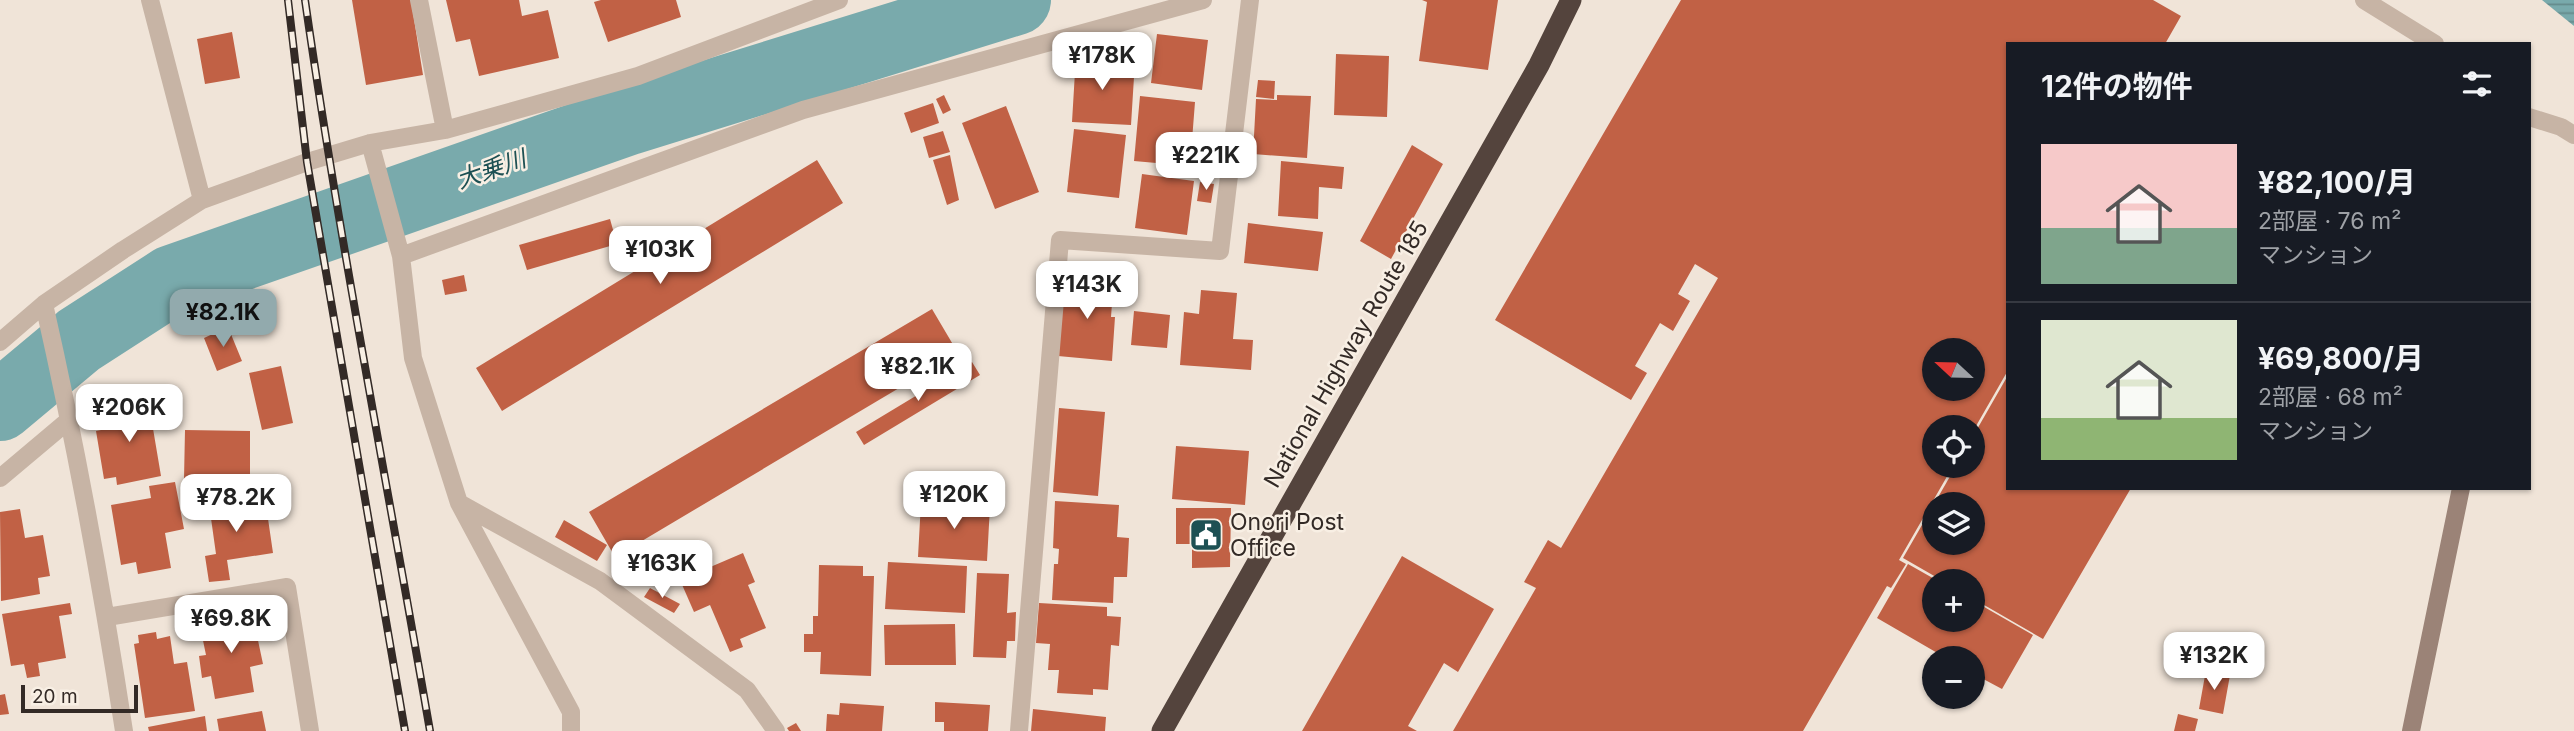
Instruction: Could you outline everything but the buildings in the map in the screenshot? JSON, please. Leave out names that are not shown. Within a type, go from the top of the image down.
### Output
[{"type":"highway","name":"National Highway Route 185","points":[[1162,731],[1539,65],[1571,0]]},
{"type":"street","points":[[150,0],[202,200]]},
{"type":"street","points":[[419,0],[445,130]]},
{"type":"street","points":[[0,342],[44,304],[202,200],[307,162],[370,143],[445,130],[639,76],[839,0]]},
{"type":"street","points":[[400,248],[803,110],[1203,0]]},
{"type":"street","points":[[1019,731],[1060,240],[1220,251],[1250,0]]},
{"type":"street","points":[[2364,0],[2432,42]]},
{"type":"street","points":[[2531,118],[2561,127],[2574,135]]},
{"type":"street","points":[[370,143],[400,248],[413,358],[459,502],[571,712],[571,731]]},
{"type":"street","points":[[44,304],[107,617],[124,731]]},
{"type":"street","points":[[0,478],[69,420]]},
{"type":"street","points":[[2412,731],[2461,490]]},
{"type":"street","points":[[459,502],[600,581],[747,690],[776,731]]},
{"type":"street","points":[[107,617],[287,587],[310,731]]},
{"type":"water","points":[[2542,0],[2574,0],[2574,26]]},
{"type":"waterway","name":"大乗川","points":[[0,406],[79,340],[172,280],[629,120],[1016,0]]},
{"type":"railway","points":[[288,0],[307,162],[405,731]]},
{"type":"railway","points":[[305,0],[349,275],[430,731]]},
{"type":"place","name":"Onori Post Office","points":[[1206,535]]}]
